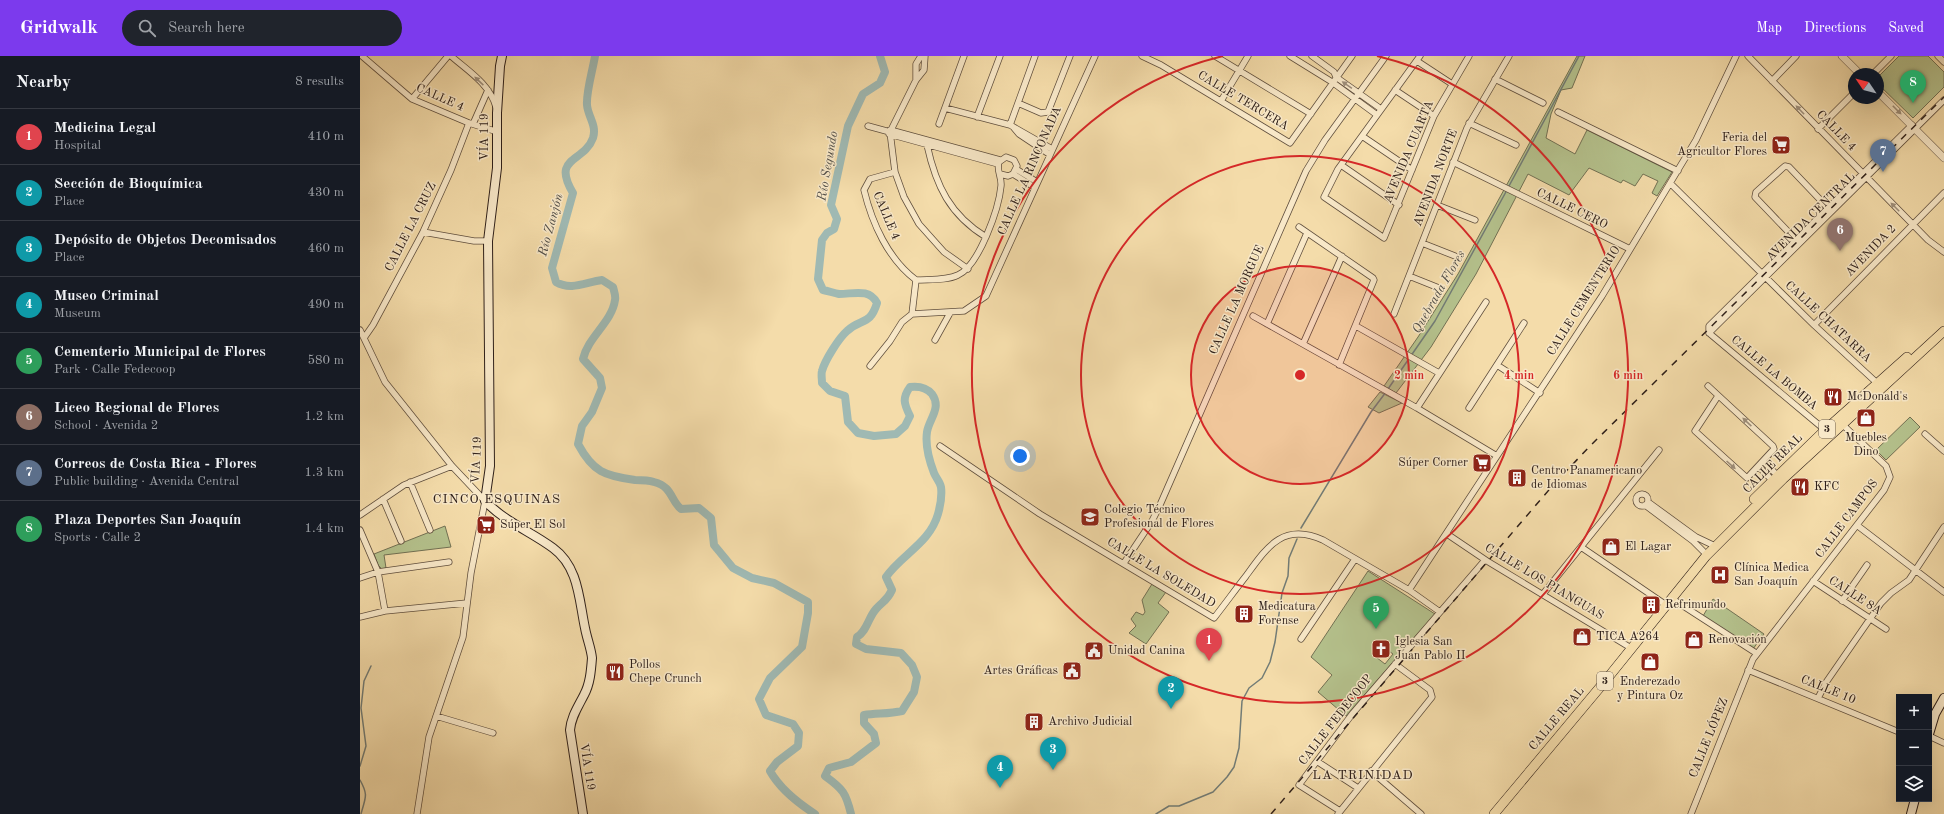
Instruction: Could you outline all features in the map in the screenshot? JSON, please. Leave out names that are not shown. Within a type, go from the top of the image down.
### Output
[{"type":"main road","name":"VÍA 119","points":[[502,56],[497,113],[497,168],[488,241],[490,466],[485,501],[505,519],[553,548],[568,563],[575,578],[592,658],[587,690],[572,719],[570,730],[583,814]]},
{"type":"main road","name":"CALLE REAL","points":[[1494,814],[1707,555],[1775,478],[1877,383],[1943,328]]},
{"type":"main road","name":"CALLE REAL","points":[[1715,546],[1810,454],[1902,369],[1943,328]]},
{"type":"main road","points":[[1869,399],[1877,386],[1877,383],[1881,383],[1893,373],[1902,369]]},
{"type":"main road","points":[[1810,454],[1824,435],[1825,430],[1830,430],[1838,424],[1842,424],[1842,420],[1857,402]]},
{"type":"main road","points":[[1930,730],[1935,714],[1944,698]]},
{"type":"main road","points":[[1911,814],[1913,802]]},
{"type":"street","points":[[412,99],[449,56],[488,90],[493,98],[497,113]]},
{"type":"street","points":[[916,80],[916,64],[921,56]]},
{"type":"street","points":[[925,56],[924,70],[916,80],[890,132],[895,172],[904,197],[919,224],[944,252],[968,269]]},
{"type":"street","points":[[939,124],[964,56]]},
{"type":"street","points":[[977,117],[1000,56]]},
{"type":"street","points":[[1012,127],[1018,103],[1035,56]]},
{"type":"street","points":[[1018,103],[1041,113],[1048,112],[1070,56]]},
{"type":"street","name":"CALLE LA RINCONADA","points":[[950,313],[964,311],[986,296],[1049,154],[1095,56]]},
{"type":"street","name":"CALLE TERCERA","points":[[1142,56],[1161,65],[1290,143],[1311,114]]},
{"type":"street","points":[[1215,56],[1311,114],[1352,56]]},
{"type":"street","points":[[1221,101],[1248,56]]},
{"type":"street","points":[[1290,56],[1359,94],[1381,109]]},
{"type":"street","points":[[1312,56],[1334,72],[1334,80],[1355,99],[1377,115]]},
{"type":"street","name":"CALLE LA MORGUE","points":[[1124,563],[1152,521],[1160,506],[1306,171],[1321,145],[1386,56]]},
{"type":"street","name":"AVENIDA CUARTA","points":[[1340,165],[1324,197],[1385,238],[1434,116],[1469,56]]},
{"type":"street","name":"AVENIDA NORTE","points":[[1394,314],[1469,123],[1509,56]]},
{"type":"street","name":"CALLE CEMENTERIO","points":[[1409,590],[1540,392],[1678,171],[1706,121],[1735,56]]},
{"type":"street","name":"CALLE 4","points":[[1748,56],[1912,224],[1928,240],[1944,252]]},
{"type":"street","points":[[1772,81],[1796,56]]},
{"type":"street","points":[[1842,56],[1854,68]]},
{"type":"street","points":[[1879,68],[1891,56]]},
{"type":"street","points":[[1938,56],[1944,62]]},
{"type":"street","name":"CALLE 4","points":[[364,57],[412,99],[471,123],[498,132]]},
{"type":"street","points":[[1398,205],[1340,165],[1419,58],[1452,84]]},
{"type":"street","points":[[1495,79],[1543,103]]},
{"type":"street","name":"CALLE LA CRUZ","points":[[364,338],[373,325],[423,232],[471,123],[488,90]]},
{"type":"street","points":[[1396,90],[1434,116]]},
{"type":"street","points":[[1884,98],[1944,158]]},
{"type":"street","points":[[1818,129],[1848,99]]},
{"type":"street","name":"AVENIDA CENTRAL","points":[[1710,333],[1797,242],[1913,127],[1944,100]]},
{"type":"street","points":[[945,108],[1012,127],[1052,149]]},
{"type":"street","points":[[1558,112],[1678,171]]},
{"type":"street","points":[[892,146],[899,134],[897,122],[898,115]]},
{"type":"street","points":[[1469,123],[1516,145]]},
{"type":"street","points":[[868,126],[999,162]]},
{"type":"street","points":[[1012,127],[1018,134],[1049,154]]},
{"type":"street","points":[[899,134],[941,149],[999,162],[1006,157],[1012,158],[1016,163],[1014,173],[1001,186]]},
{"type":"street","points":[[1362,136],[1412,170]]},
{"type":"street","points":[[928,145],[930,160],[946,200],[965,222],[986,237]]},
{"type":"street","points":[[930,160],[936,151],[941,149]]},
{"type":"street","points":[[912,314],[916,280],[947,278],[958,275],[968,269],[986,237],[1001,186],[999,162]]},
{"type":"street","name":"CALLE CERO","points":[[1453,162],[1630,249]]},
{"type":"street","points":[[1797,242],[1755,197],[1756,192],[1785,166],[1789,167],[1830,210]]},
{"type":"street","name":"CALLE 4","points":[[895,172],[870,179],[864,190],[883,240],[896,263],[916,280]]},
{"type":"street","points":[[1000,174],[1005,176],[1014,173],[1035,185]]},
{"type":"street","name":"CALLE CHATARRA","points":[[1670,183],[1763,276],[1877,383]]},
{"type":"street","name":"AVENIDA 2","points":[[1814,325],[1944,193]]},
{"type":"street","points":[[1437,205],[1475,220]]},
{"type":"street","points":[[1299,227],[1374,280],[1339,365]]},
{"type":"street","points":[[423,232],[474,241],[488,241]]},
{"type":"street","points":[[1267,324],[1307,233]]},
{"type":"street","points":[[1422,243],[1455,256]]},
{"type":"street","points":[[1303,344],[1342,256]]},
{"type":"street","points":[[1409,276],[1439,288]]},
{"type":"street","name":"AVENIDA CENTRAL","points":[[1710,333],[1709,326],[1763,276]]},
{"type":"street","points":[[1417,408],[1486,302]]},
{"type":"street","points":[[870,366],[890,341],[902,322],[912,314],[950,313]]},
{"type":"street","points":[[935,340],[950,313]]},
{"type":"street","points":[[1253,316],[1417,408],[1497,456]]},
{"type":"street","points":[[1469,408],[1524,323]]},
{"type":"street","points":[[1356,326],[1439,373]]},
{"type":"street","points":[[360,330],[385,382],[452,466],[485,501],[471,573],[465,625],[457,658],[436,716],[426,753],[417,814]]},
{"type":"street","name":"CALLE LA BOMBA","points":[[1710,333],[1825,430]]},
{"type":"street","points":[[1497,365],[1540,392]]},
{"type":"street","points":[[1708,386],[1774,449],[1750,478],[1744,477],[1695,431],[1718,396]]},
{"type":"street","name":"CALLE CAMPOS","points":[[1748,670],[1756,653],[1858,526],[1886,487],[1890,474],[1882,462],[1842,424]]},
{"type":"street","points":[[1924,434],[1944,451]]},
{"type":"street","name":"CALLE LA SOLEDAD","points":[[940,446],[995,485],[1214,618],[1269,546],[1287,535],[1309,534],[1323,540],[1409,590],[1440,612]]},
{"type":"street","points":[[1543,594],[1659,450]]},
{"type":"street","points":[[1761,464],[1775,478]]},
{"type":"street","points":[[360,515],[410,482],[452,466]]},
{"type":"street","points":[[410,482],[430,530]]},
{"type":"street","points":[[383,499],[401,541]]},
{"type":"street","points":[[1646,503],[1694,539],[1707,555]]},
{"type":"street","points":[[1858,526],[1944,592]]},
{"type":"street","points":[[1818,698],[1827,681],[1886,597],[1905,584],[1944,527]]},
{"type":"street","points":[[360,530],[378,572],[385,611]]},
{"type":"street","name":"CALLE LOS PIANGUAS","points":[[1446,534],[1485,560],[1631,648]]},
{"type":"street","points":[[1694,539],[1715,546]]},
{"type":"street","points":[[1581,547],[1668,602],[1756,653]]},
{"type":"street","points":[[1301,639],[1355,559]]},
{"type":"street","name":"CALLE FEDECOOP","points":[[1339,813],[1299,785],[1318,762],[1339,730],[1485,560]]},
{"type":"street","points":[[360,578],[378,572],[449,562]]},
{"type":"street","points":[[1842,601],[1867,565]]},
{"type":"street","name":"CALLE 8A","points":[[1813,581],[1870,620],[1886,629]]},
{"type":"street","points":[[360,617],[385,611],[467,603]]},
{"type":"street","points":[[1339,813],[1371,771],[1432,697],[1430,690],[1395,664]]},
{"type":"street","name":"CALLE 10","points":[[1748,670],[1896,731]]},
{"type":"street","name":"CALLE LÓPEZ","points":[[1691,814],[1748,670]]},
{"type":"street","points":[[436,716],[493,733]]},
{"type":"street","points":[[1932,737],[1944,743]]},
{"type":"street","points":[[1318,762],[1358,788]]},
{"type":"street","points":[[1371,771],[1421,814]]},
{"type":"green space","points":[[1577,56],[1585,56],[1572,88],[1561,90],[1551,114],[1546,138],[1575,154],[1587,130],[1672,172],[1657,196],[1652,193],[1658,181],[1643,174],[1635,186],[1623,180],[1621,183],[1589,168],[1569,195],[1528,174],[1476,274],[1431,347],[1396,393],[1384,386],[1418,337],[1458,274]]},
{"type":"green space","points":[[1899,56],[1928,56],[1944,72],[1944,87],[1913,118],[1884,90],[1884,71]]},
{"type":"green space","points":[[1380,392],[1402,403],[1379,413],[1368,407]]},
{"type":"green space","points":[[1910,417],[1920,427],[1886,460],[1876,450]]},
{"type":"green space","points":[[445,526],[451,547],[384,555],[386,568],[382,569],[378,565],[374,554]]},
{"type":"green space","points":[[1368,571],[1435,614],[1346,716],[1318,692],[1332,675],[1311,657]],"holes":[[[1379,644],[1393,654],[1385,664],[1372,654]]]},
{"type":"green space","points":[[1152,584],[1166,592],[1158,603],[1169,612],[1146,644],[1129,633],[1136,626],[1131,619],[1136,612],[1143,615],[1145,612],[1142,600]]},
{"type":"green space","points":[[1713,599],[1764,634],[1753,649],[1703,616]]},
{"type":"waterway","name":"Río Zanjón","points":[[595,56],[587,100],[594,129],[593,138],[589,146],[567,166],[567,181],[573,193],[552,268],[556,282],[562,285],[573,286],[602,280],[613,287],[615,295],[613,308],[605,323],[590,344],[583,359],[600,378],[602,388],[592,412],[582,426],[578,444],[589,461],[601,471],[616,477],[649,481],[660,484],[668,490],[681,509],[699,508],[711,518],[714,545],[733,568],[752,578],[774,583],[808,602],[808,613],[802,647],[770,678],[759,699],[766,715],[793,724],[799,733],[798,746],[777,762],[770,771],[774,778],[790,795],[815,814]]},
{"type":"waterway","name":"Río Segundo","points":[[851,814],[843,792],[836,784],[825,776],[829,768],[851,762],[876,743],[874,734],[864,723],[864,715],[902,711],[914,692],[917,677],[912,665],[901,653],[866,649],[856,644],[857,637],[863,631],[878,606],[887,599],[892,590],[886,577],[892,569],[929,533],[939,511],[941,501],[941,487],[932,468],[927,448],[928,427],[936,404],[935,399],[930,392],[922,388],[910,387],[905,398],[906,408],[910,416],[905,426],[896,434],[874,436],[858,433],[848,422],[845,396],[830,391],[822,383],[824,366],[836,344],[852,327],[868,319],[877,303],[870,295],[861,293],[839,294],[823,290],[818,279],[822,240],[827,233],[834,229],[837,219],[831,205],[848,126],[863,94],[880,83],[885,72],[880,56]]},
{"type":"waterway","name":"Quebrada Flores","points":[[1509,186],[1579,56]]},
{"type":"waterway","name":"Quebrada Flores","points":[[1388,389],[1435,321],[1507,190]]},
{"type":"waterway","name":"Quebrada Flores","points":[[1301,528],[1371,412],[1386,392]]},
{"type":"waterway","name":"Quebrada Flores","points":[[1156,814],[1169,806],[1179,806],[1213,792],[1234,767],[1239,748],[1242,701],[1249,688],[1262,678],[1270,662],[1275,642],[1282,593],[1288,576],[1289,558],[1297,539]]},
{"type":"waterway","points":[[360,766],[366,746],[361,708],[364,681],[371,666]]},
{"type":"waterway","points":[[360,780],[365,790],[365,800],[361,814]]},
{"type":"railway","points":[[1271,814],[1554,484],[1590,446],[1944,97]]},
{"type":"place","name":"Plaza Deportes San Joaquín","points":[[1913,103]]},
{"type":"place","name":"Feria del Agricultor Flores","points":[[1781,145]]},
{"type":"place","name":"Correos de Costa Rica - Flores","points":[[1883,172]]},
{"type":"place","name":"Liceo Regional de Flores","points":[[1840,251]]},
{"type":"place","name":"McDonald's","points":[[1833,397]]},
{"type":"place","name":"Muebles Dino","points":[[1866,418]]},
{"type":"place","name":"Súper Corner","points":[[1482,463]]},
{"type":"place","name":"Centro Panamericano de Idiomas","points":[[1517,478]]},
{"type":"place","name":"KFC","points":[[1800,487]]},
{"type":"place","name":"Colegio Técnico Profesional de Flores","points":[[1090,517]]},
{"type":"place","name":"Súper El Sol","points":[[486,525]]},
{"type":"place","name":"El Lagar","points":[[1611,547]]},
{"type":"place","name":"Clínica Medica San Joaquín","points":[[1720,575]]},
{"type":"place","name":"Refrimundo","points":[[1651,605]]},
{"type":"place","name":"Medicatura Forense","points":[[1244,614]]},
{"type":"place","name":"Cementerio Municipal de Flores","points":[[1376,629]]},
{"type":"place","name":"TICA A264","points":[[1582,637]]},
{"type":"place","name":"Renovación","points":[[1694,640]]},
{"type":"place","name":"Iglesia San Juan Pablo II","points":[[1381,649]]},
{"type":"place","name":"Unidad Canina","points":[[1094,651]]},
{"type":"place","name":"Medicina Legal","points":[[1209,661]]},
{"type":"place","name":"Enderezado y Pintura Oz","points":[[1650,662]]},
{"type":"place","name":"Artes Gráficas","points":[[1072,671]]},
{"type":"place","name":"Pollos Chepe Crunch","points":[[615,672]]},
{"type":"place","name":"Sección de Bioquímica","points":[[1171,709]]},
{"type":"place","name":"Archivo Judicial","points":[[1034,722]]},
{"type":"place","name":"Depósito de Objetos Decomisados","points":[[1053,770]]},
{"type":"place","name":"Museo Criminal","points":[[1000,788]]},
{"type":"district","name":"CINCO ESQUINAS","points":[[497,499]]},
{"type":"district","name":"LA TRINIDAD","points":[[1363,775]]}]
